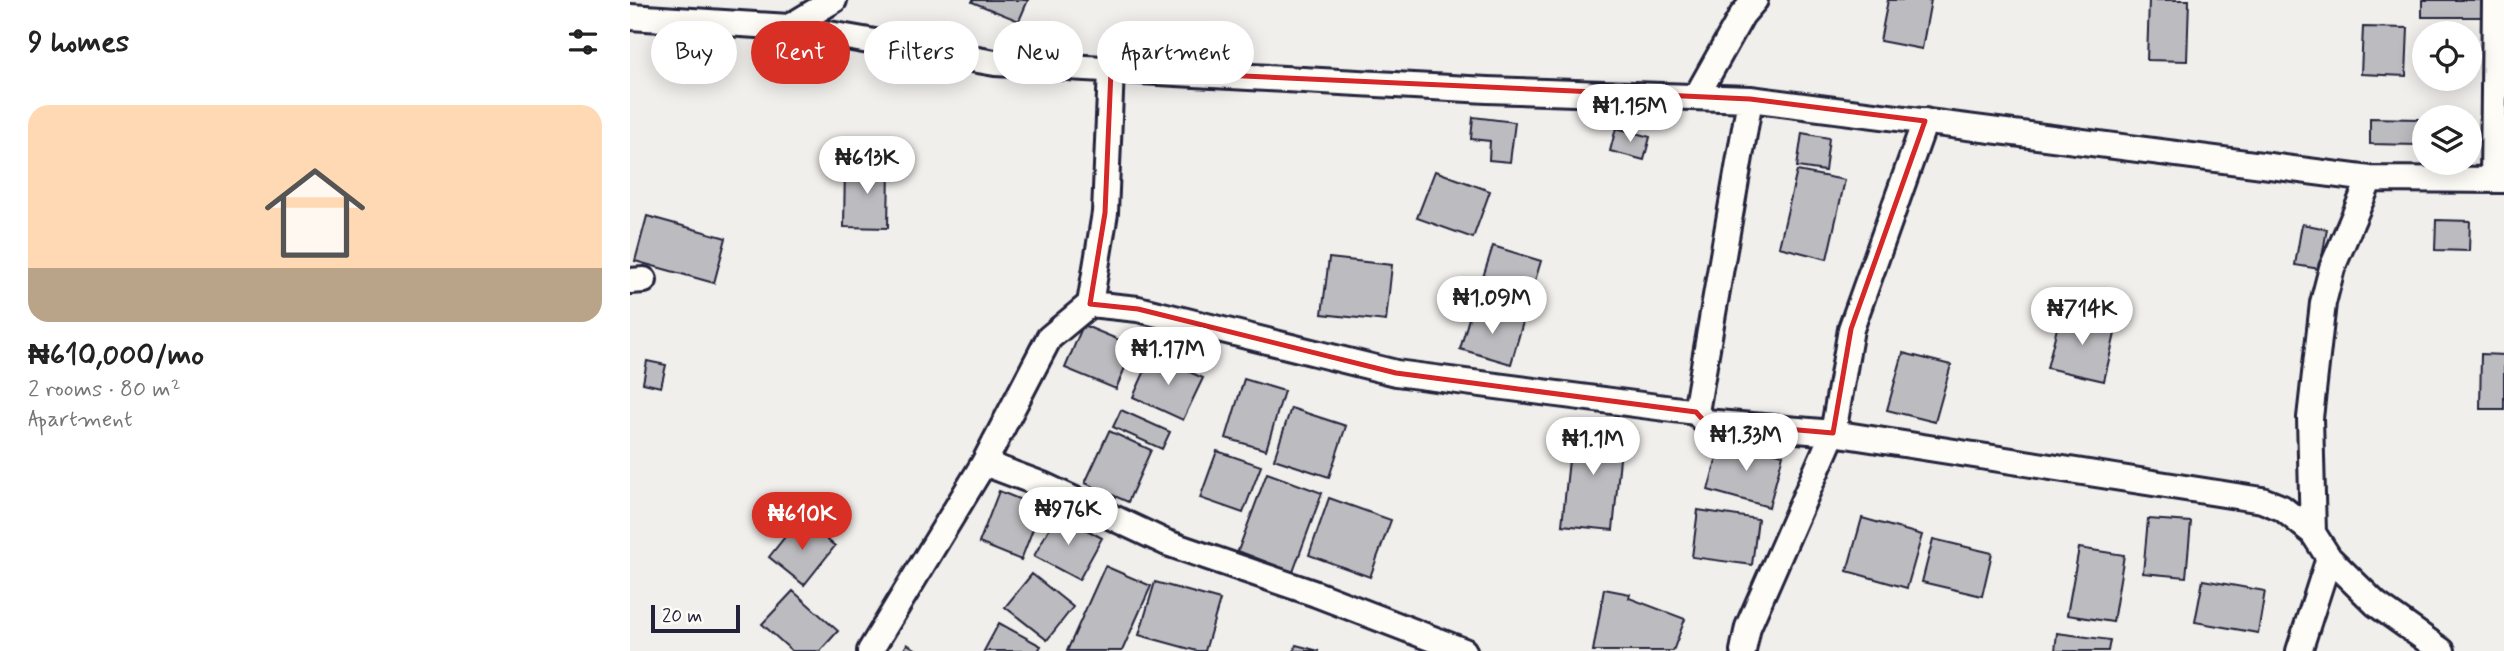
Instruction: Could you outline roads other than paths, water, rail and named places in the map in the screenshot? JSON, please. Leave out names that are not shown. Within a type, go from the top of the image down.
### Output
[{"type":"street","points":[[799,21],[834,0]]},
{"type":"street","points":[[1696,97],[1742,15],[1755,0]]},
{"type":"street","points":[[1254,78],[1487,90],[1750,99],[2370,179],[2498,179],[2495,0]]},
{"type":"street","points":[[630,17],[751,25]]},
{"type":"street","points":[[850,38],[995,63],[1097,69]]},
{"type":"street","points":[[870,651],[984,463],[1049,338],[1090,304],[1105,213],[1110,84]]},
{"type":"street","points":[[1696,412],[1750,99]]},
{"type":"street","points":[[1743,651],[1748,627],[1833,433],[1851,329],[1925,121]]},
{"type":"street","points":[[2313,533],[2310,418],[2323,303],[2332,268],[2370,179]]},
{"type":"street","points":[[1090,304],[1138,309],[1395,373],[1696,412],[1705,422],[1833,433],[2262,500],[2282,509],[2313,533],[2329,558],[2376,604],[2442,651]]},
{"type":"street","points":[[984,463],[1043,485],[1167,543],[1316,594],[1464,651]]},
{"type":"street","points":[[2299,651],[2329,558]]}]
